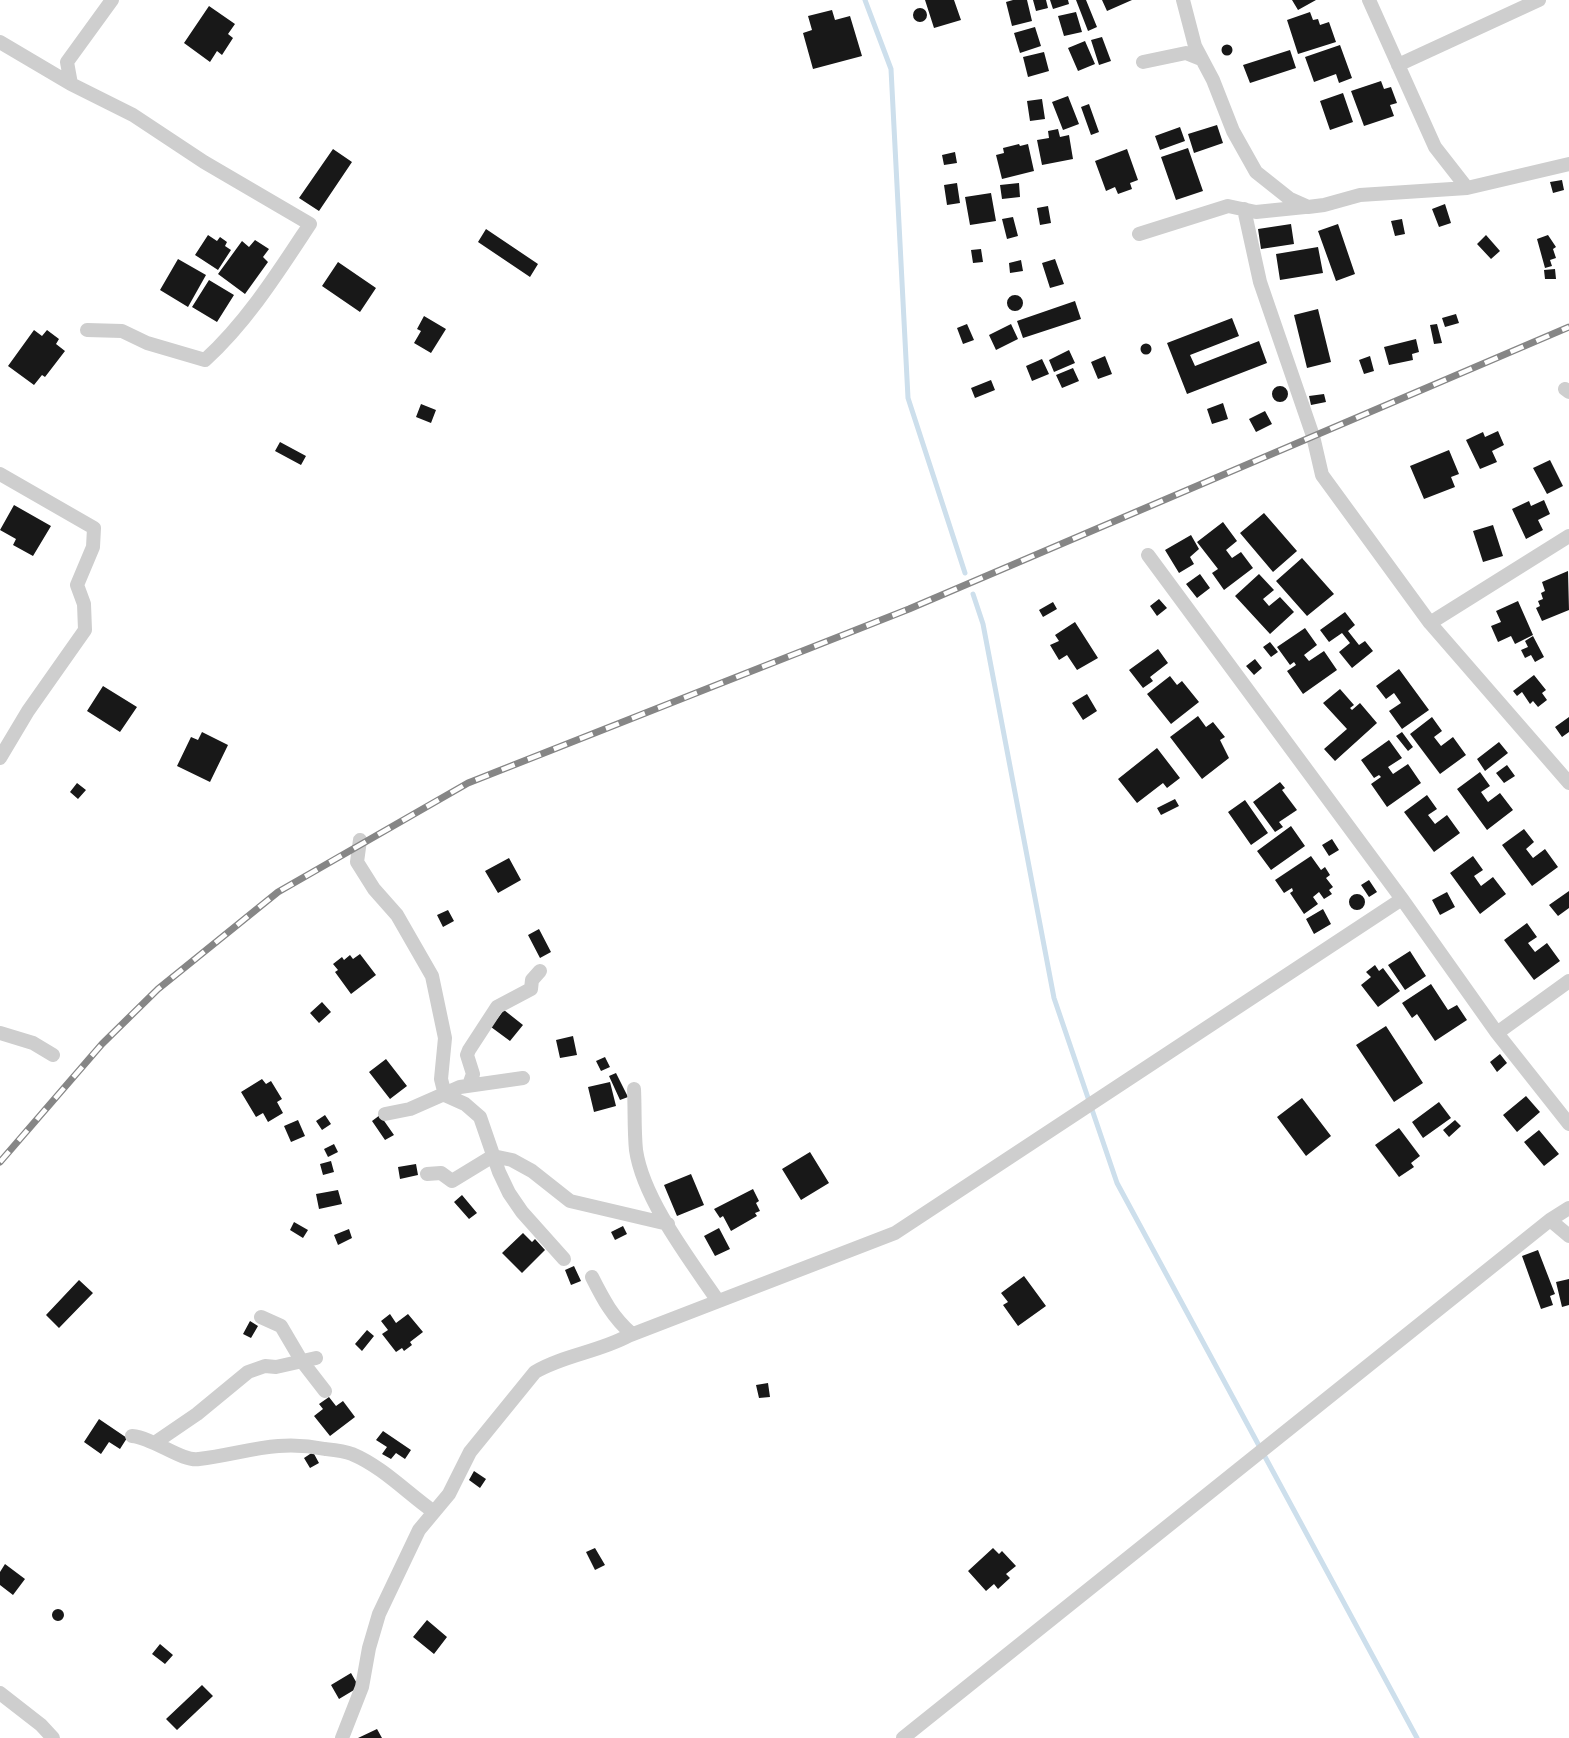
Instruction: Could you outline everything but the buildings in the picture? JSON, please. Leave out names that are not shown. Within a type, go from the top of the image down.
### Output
[{"type":"street","points":[[71,84],[67,62],[112,0]]},
{"type":"street","points":[[1183,0],[1201,59],[1213,80],[1223,111],[1256,172],[1281,193],[1308,207]]},
{"type":"street","points":[[1369,0],[1435,147],[1467,188]]},
{"type":"street","points":[[1398,65],[1539,0]]},
{"type":"street","points":[[0,42],[71,84],[133,116],[204,162],[310,224],[276,276],[223,345],[205,360],[156,346],[122,331],[87,330]]},
{"type":"street","points":[[1143,62],[1186,53],[1201,59]]},
{"type":"street","points":[[1139,234],[1228,206],[1256,212],[1324,205],[1360,195],[1467,188],[1569,164]]},
{"type":"street","points":[[1244,209],[1260,282],[1312,436],[1322,475],[1430,622],[1566,774]]},
{"type":"street","points":[[0,474],[94,528],[93,546],[77,585],[84,604],[85,630],[34,702],[0,758]]},
{"type":"street","points":[[1430,622],[1569,536]]},
{"type":"street","points":[[1148,555],[1402,899],[1497,1033],[1569,1124]]},
{"type":"street","points":[[360,840],[357,862],[374,889],[402,923],[432,976],[445,1038],[441,1079],[445,1095]]},
{"type":"street","points":[[342,1738],[362,1687],[369,1648],[379,1614],[420,1530],[448,1494],[470,1452],[535,1372],[567,1358],[607,1347],[632,1334],[895,1233],[1402,899]]},
{"type":"street","points":[[469,1084],[474,1074],[467,1055],[469,1050],[497,1007],[531,989],[532,980],[540,971]]},
{"type":"street","points":[[1497,1033],[1569,981]]},
{"type":"street","points":[[0,1033],[33,1043],[53,1054]]},
{"type":"street","points":[[385,1114],[410,1109],[469,1084],[523,1078]]},
{"type":"street","points":[[634,1089],[636,1151],[645,1182],[668,1224],[718,1301]]},
{"type":"street","points":[[445,1095],[465,1104],[480,1117],[509,1193],[522,1212],[564,1259]]},
{"type":"street","points":[[428,1173],[441,1173],[452,1180],[494,1156],[512,1160],[570,1201],[668,1224]]},
{"type":"street","points":[[903,1738],[1550,1220],[1569,1208]]},
{"type":"street","points":[[1550,1220],[1569,1236]]},
{"type":"street","points":[[592,1277],[609,1309],[619,1323],[632,1334]]},
{"type":"street","points":[[261,1317],[281,1326],[301,1360],[325,1391]]},
{"type":"street","points":[[156,1442],[198,1414],[248,1372],[265,1366],[276,1367],[316,1358]]},
{"type":"street","points":[[132,1436],[147,1437],[177,1454],[198,1460],[263,1446],[308,1445],[352,1454],[379,1470],[434,1512]]},
{"type":"street","points":[[0,1693],[41,1725],[53,1738]]},
{"type":"waterway","points":[[865,0],[891,69],[908,398],[965,573]]},
{"type":"waterway","points":[[973,594],[983,624],[1054,998],[1117,1183],[1417,1738]]},
{"type":"railway","points":[[0,1162],[102,1044],[158,989],[278,892],[468,783],[909,609],[1569,327]]}]
